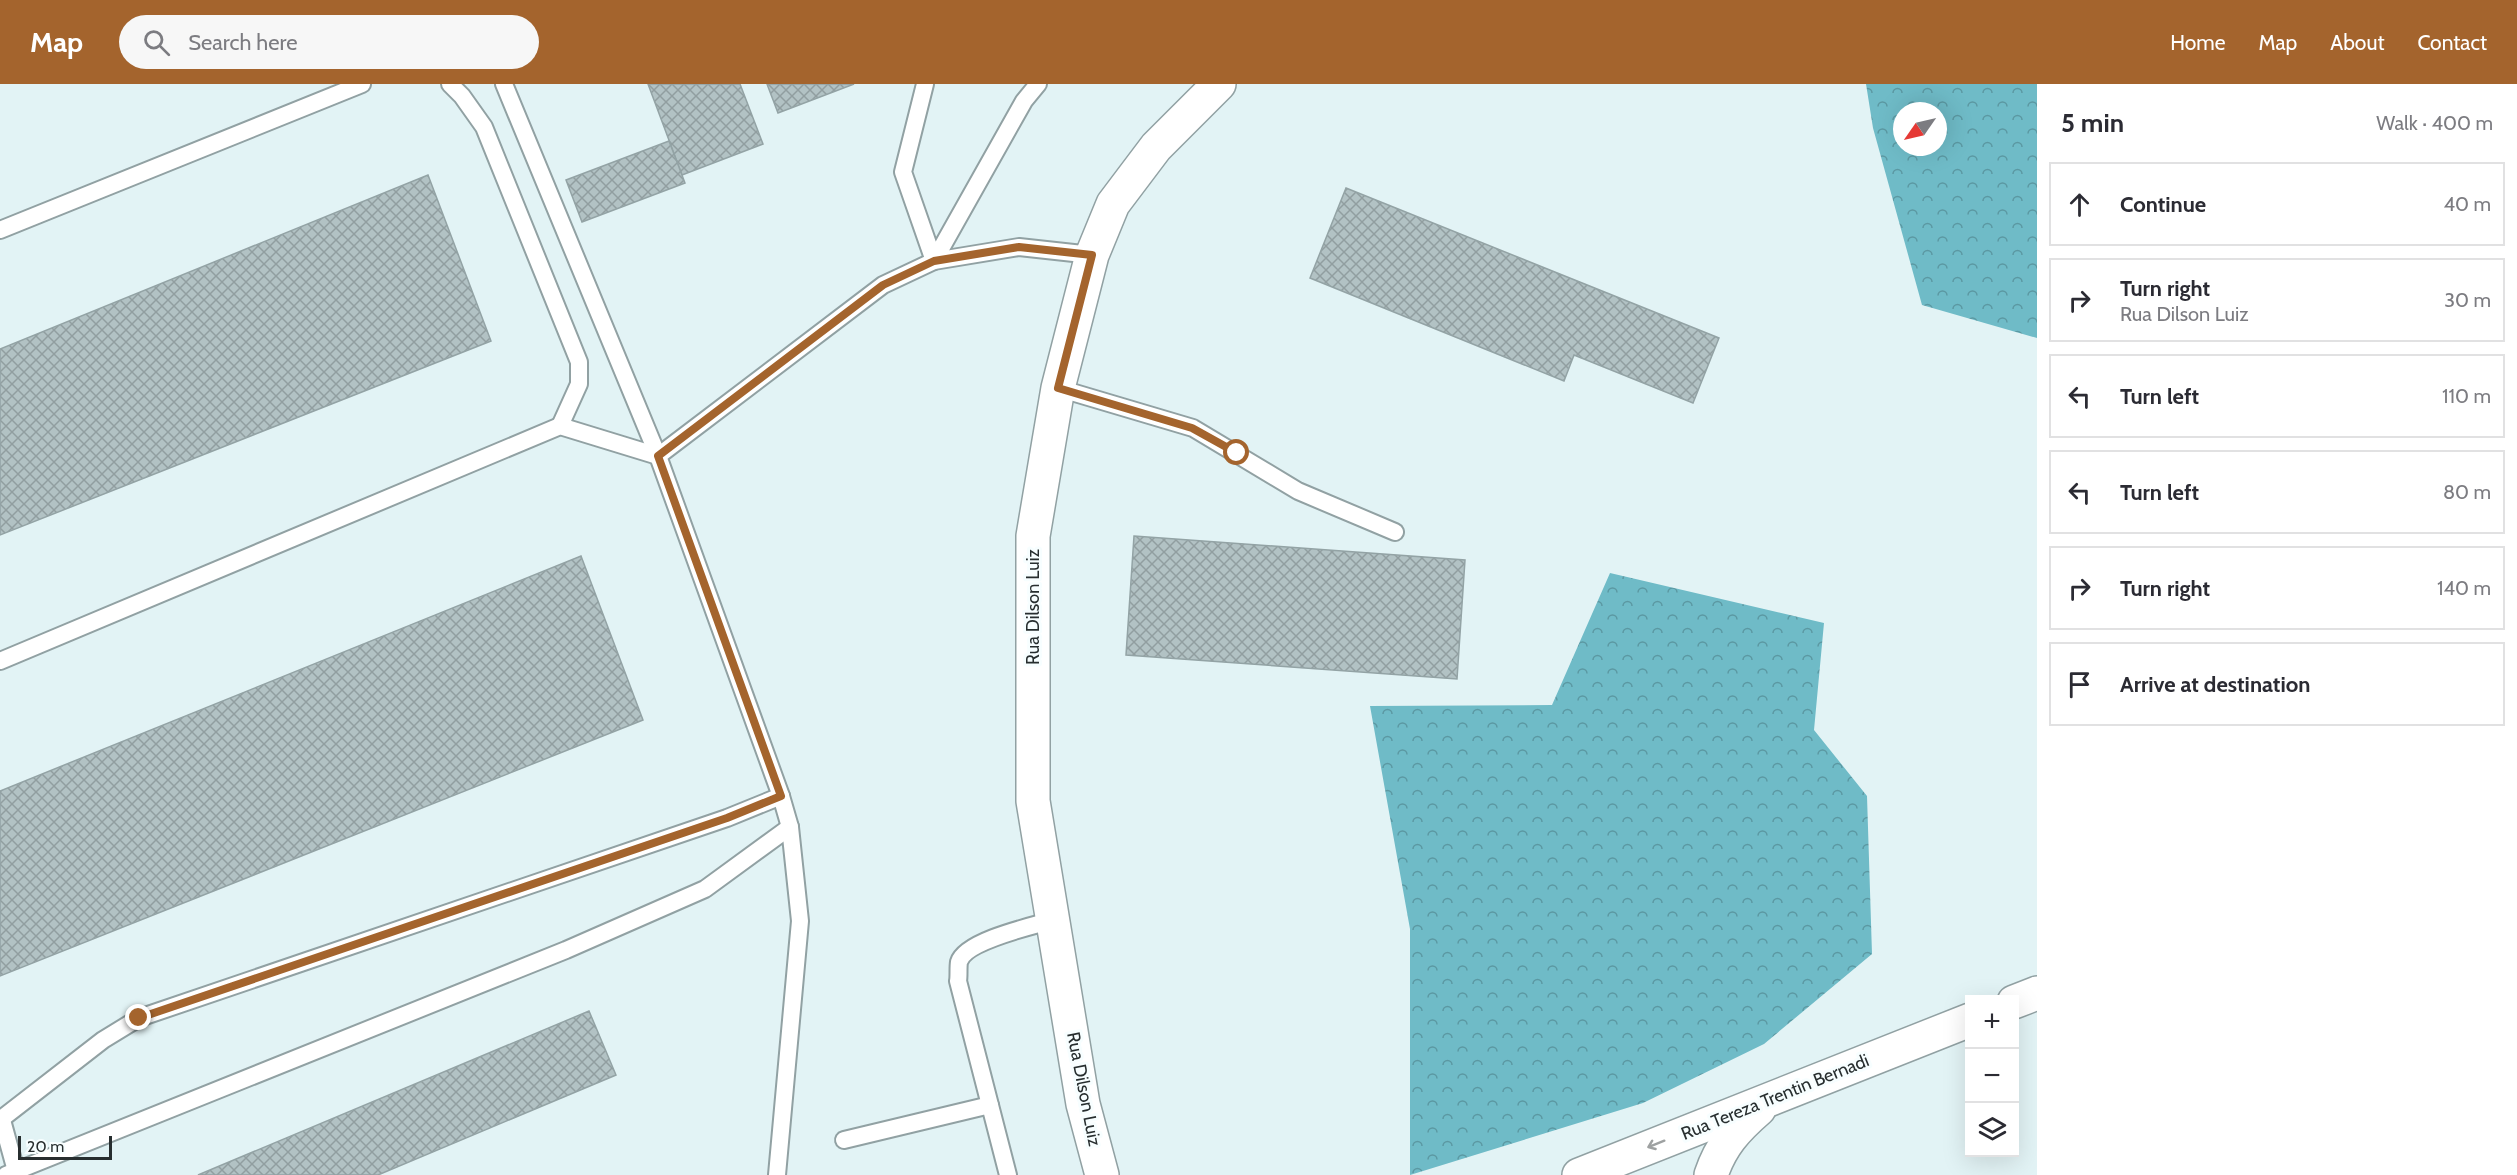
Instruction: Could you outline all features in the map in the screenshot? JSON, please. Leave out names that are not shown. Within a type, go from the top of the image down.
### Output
[{"type":"street","name":"Rua Dilson Luiz","points":[[1102,1175],[1083,1104],[1033,801],[1033,536],[1058,388],[1092,255],[1113,204],[1156,147],[1219,84]]},
{"type":"street","points":[[2019,1000],[2037,993]]},
{"type":"street","name":"Rua Tereza Trentin Bernadi","points":[[1580,1175],[1965,1022]]},
{"type":"street","points":[[1711,1175],[1732,1132],[1769,1100]]},
{"type":"lane","points":[[0,230],[362,84]]},
{"type":"lane","points":[[450,84],[462,96],[483,127],[579,362],[579,384],[560,426]]},
{"type":"lane","points":[[504,84],[658,456],[781,796],[790,827],[800,921],[777,1175]]},
{"type":"lane","points":[[925,84],[903,172],[934,261]]},
{"type":"lane","points":[[934,261],[1024,101],[1038,84]]},
{"type":"lane","points":[[658,456],[883,285],[934,261],[1019,247],[1092,255]]},
{"type":"lane","points":[[1058,388],[1192,428],[1298,492],[1395,532]]},
{"type":"lane","points":[[0,661],[560,426],[658,456]]},
{"type":"lane","points":[[781,796],[727,818],[139,1018],[104,1040],[1,1120],[11,1173],[566,950],[705,889],[790,827]]},
{"type":"lane","points":[[1008,1175],[958,981],[960,961],[970,949],[988,941],[1053,920]]},
{"type":"lane","points":[[844,1140],[990,1105]]},
{"type":"green space","points":[[1866,84],[2037,84],[2037,338],[1922,305],[1873,128]]},
{"type":"green space","points":[[1610,573],[1824,623],[1814,730],[1867,796],[1872,954],[1764,1044],[1643,1103],[1410,1175],[1410,929],[1370,706],[1552,705]]},
{"type":"building","points":[[648,84],[740,84],[763,144],[682,175]]},
{"type":"building","points":[[767,84],[854,84],[778,113]]},
{"type":"building","points":[[669,141],[685,183],[582,222],[566,180]]},
{"type":"building","points":[[428,175],[491,341],[0,535],[0,349]]},
{"type":"building","points":[[1346,188],[1719,338],[1693,403],[1574,355],[1564,381],[1310,278]]},
{"type":"building","points":[[1134,536],[1465,560],[1457,679],[1126,655]]},
{"type":"building","points":[[581,556],[643,720],[0,976],[0,791]]},
{"type":"building","points":[[589,1011],[616,1075],[378,1175],[198,1175]]},
{"type":"route","points":[[139,1018],[727,818],[781,796],[658,456],[883,285],[934,261],[1019,247],[1092,255],[1058,388],[1192,428],[1237,453]]}]
